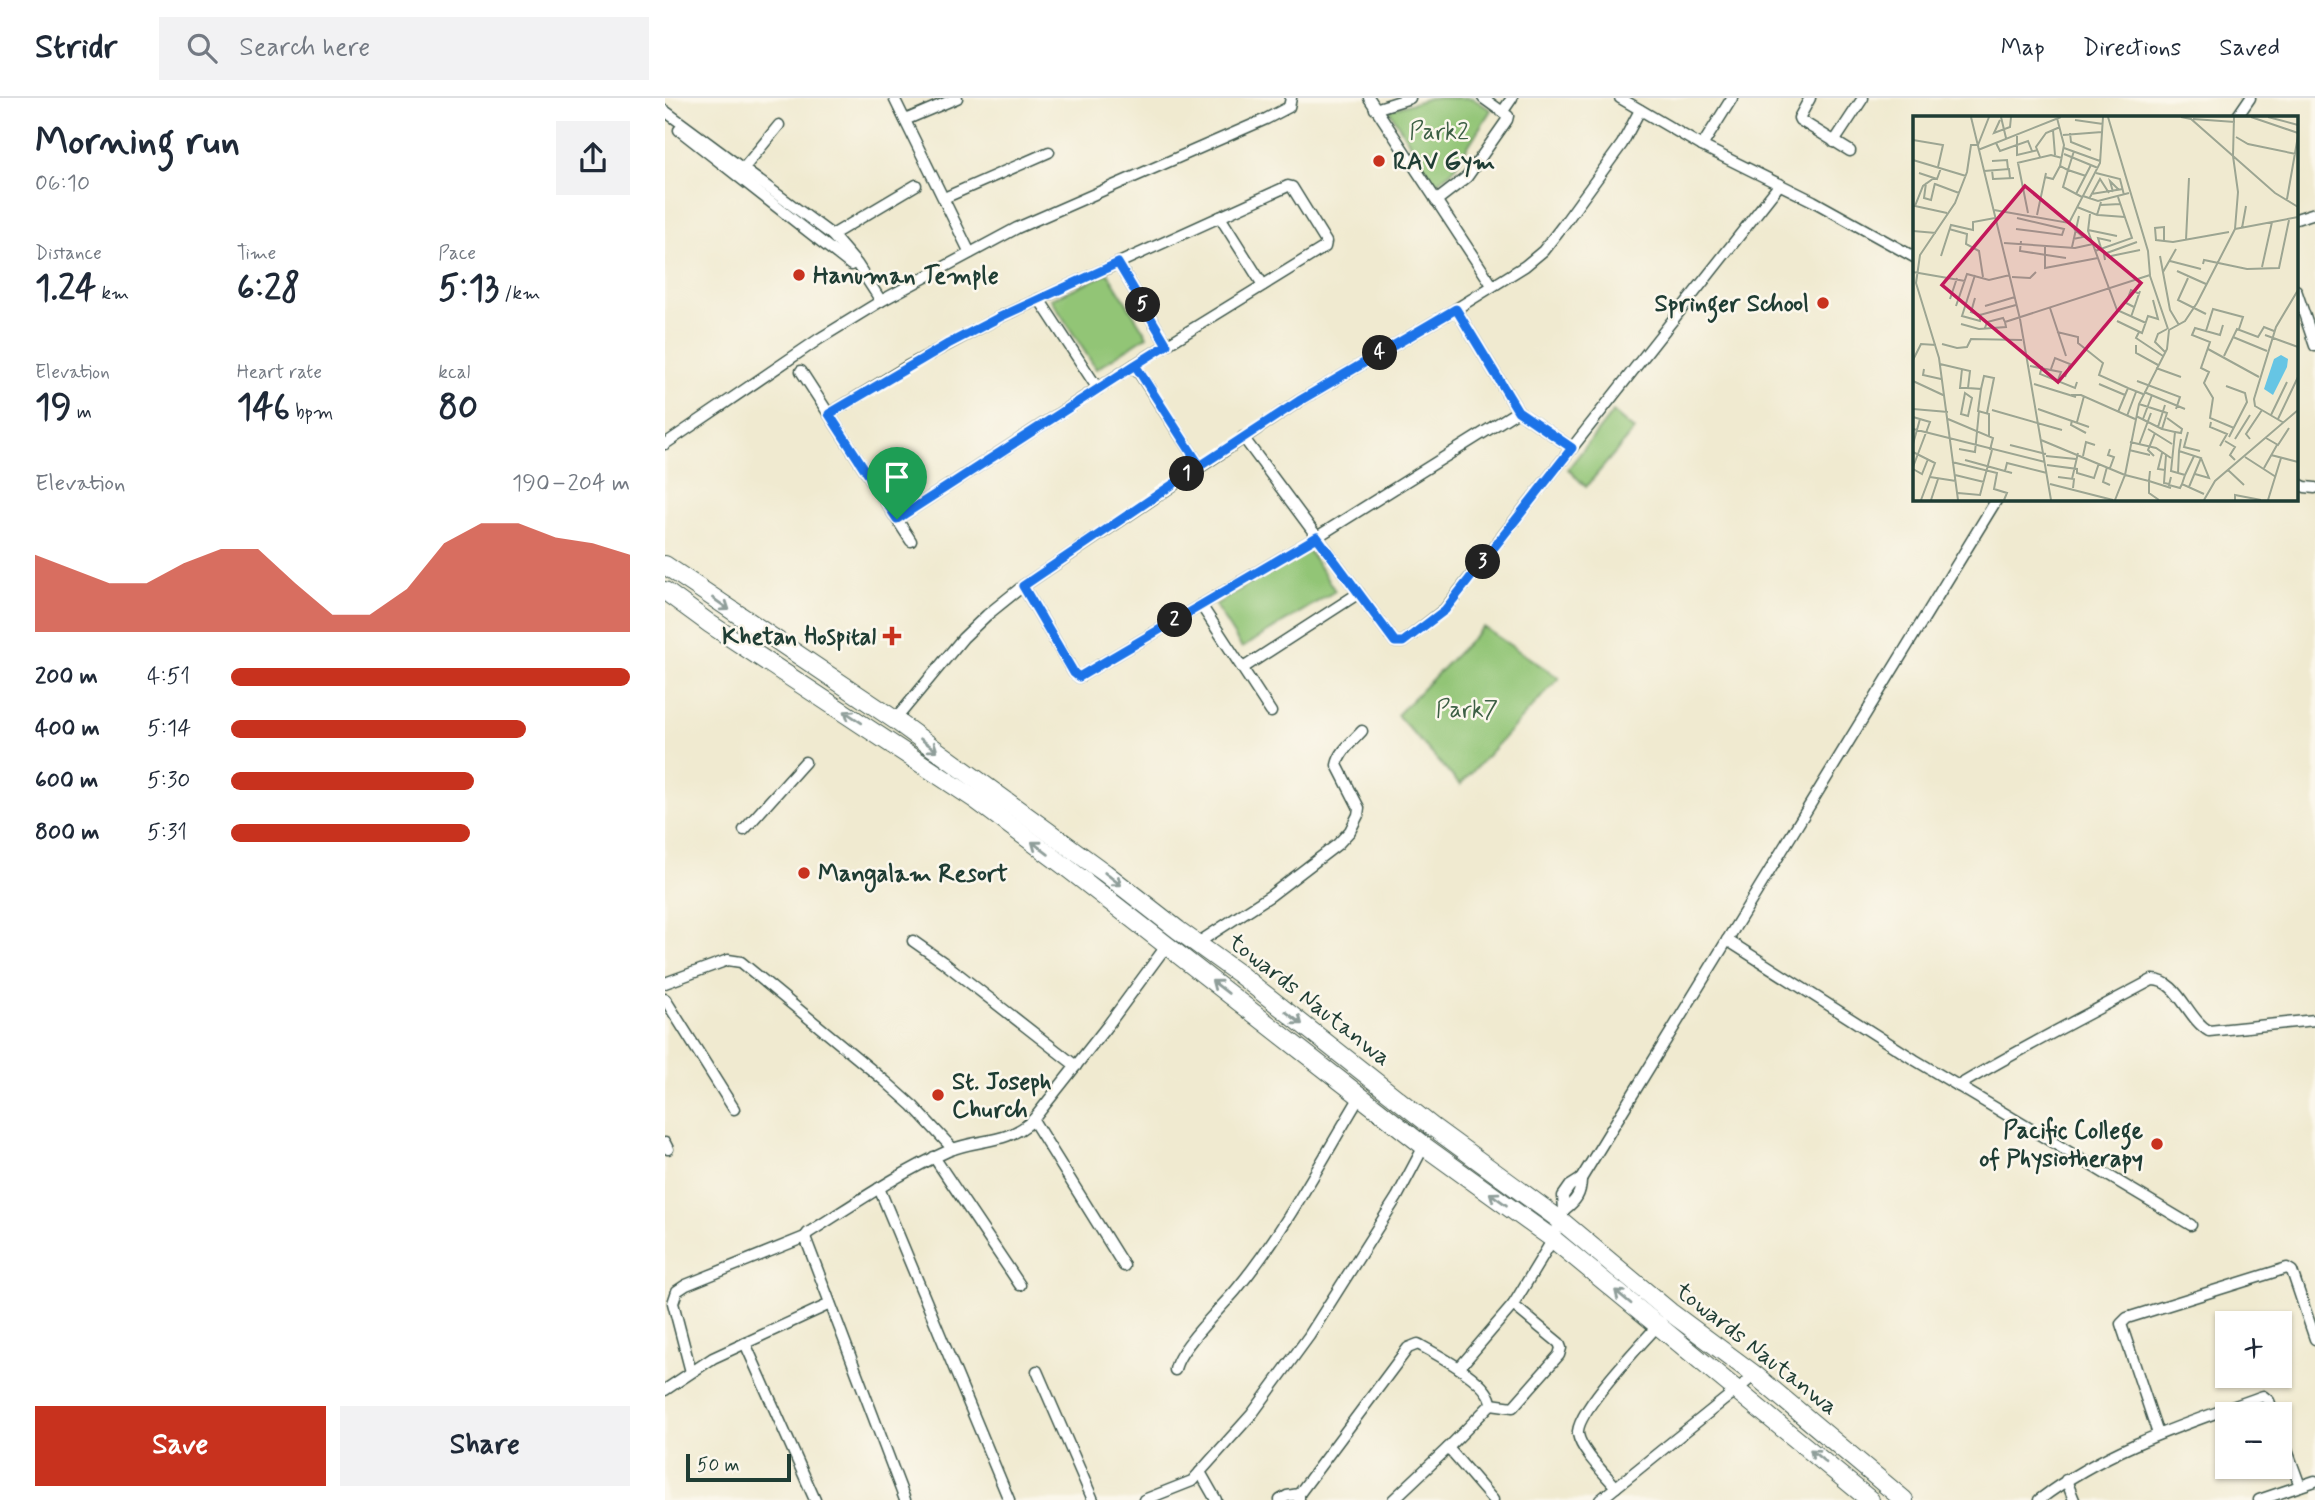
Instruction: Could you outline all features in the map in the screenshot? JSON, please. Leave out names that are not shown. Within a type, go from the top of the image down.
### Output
[{"type":"main road","name":"towards Nautanwa","points":[[665,565],[895,720],[1239,974],[1434,1128],[1562,1215],[1670,1311],[1755,1375],[1904,1500]]},
{"type":"main road","points":[[665,591],[710,624],[976,800],[1424,1146],[1553,1239],[1870,1500]]},
{"type":"street","points":[[894,98],[970,253]]},
{"type":"street","points":[[905,120],[957,98]]},
{"type":"street","points":[[665,444],[881,300],[1017,228],[1266,119],[1290,107],[1291,98]]},
{"type":"street","points":[[1369,98],[1492,285]]},
{"type":"street","points":[[1375,109],[1410,98]]},
{"type":"street","points":[[1436,201],[1467,177],[1507,120],[1508,116],[1503,111],[1483,98]]},
{"type":"street","points":[[1503,111],[1512,98]]},
{"type":"street","points":[[1620,98],[1702,146],[1780,184],[1913,256]]},
{"type":"street","points":[[1702,146],[1732,98]]},
{"type":"street","points":[[1810,98],[1799,119],[1850,151]]},
{"type":"street","points":[[1834,142],[1863,98]]},
{"type":"street","points":[[2239,116],[2250,98]]},
{"type":"street","points":[[895,720],[963,638],[1023,586],[1299,401],[1525,266],[1543,251],[1622,144],[1640,110]]},
{"type":"street","points":[[665,111],[832,235],[881,300]]},
{"type":"street","points":[[665,120],[864,275]]},
{"type":"street","points":[[743,169],[779,125]]},
{"type":"street","points":[[944,198],[1049,152]]},
{"type":"street","points":[[1243,438],[1395,642],[1403,642],[1445,610],[1780,184]]},
{"type":"street","points":[[832,235],[916,185]]},
{"type":"street","points":[[829,414],[948,344],[1039,299],[1288,186],[1292,187],[1327,245],[1098,388],[897,519]]},
{"type":"street","points":[[2297,219],[2315,213]]},
{"type":"street","points":[[1220,217],[1263,285]]},
{"type":"street","points":[[1118,263],[1167,345]]},
{"type":"street","points":[[2297,293],[2315,346]]},
{"type":"street","points":[[1039,299],[1098,388]]},
{"type":"street","points":[[1456,309],[1518,411],[1572,448]]},
{"type":"street","points":[[1135,365],[1200,466]]},
{"type":"street","points":[[801,371],[911,541]]},
{"type":"street","points":[[1023,586],[1074,673],[1079,677],[1317,537],[1518,411]]},
{"type":"street","points":[[2297,483],[2315,488]]},
{"type":"street","points":[[1459,1368],[1513,1305],[1553,1239],[1562,1215],[1563,1196],[1570,1186],[1581,1179],[1996,500]]},
{"type":"street","points":[[1243,668],[1359,593]]},
{"type":"street","points":[[1201,605],[1271,712]]},
{"type":"street","points":[[1196,944],[1270,896],[1338,844],[1350,831],[1359,808],[1337,765],[1340,755],[1362,731]]},
{"type":"street","points":[[744,830],[805,762]]},
{"type":"street","points":[[1727,940],[1958,1086],[2191,1225]]},
{"type":"street","points":[[913,941],[1076,1066]]},
{"type":"street","points":[[691,1372],[673,1303],[677,1291],[805,1237],[879,1188],[934,1157],[953,1149],[1014,1134],[1033,1120],[1167,945]]},
{"type":"street","points":[[665,983],[728,960],[741,961],[885,1081],[953,1149]]},
{"type":"street","points":[[1958,1086],[2019,1049],[2152,980],[2168,984],[2200,1026],[2209,1031],[2315,1020]]},
{"type":"street","points":[[665,999],[734,1109]]},
{"type":"street","points":[[1175,1370],[1180,1355],[1238,1287],[1286,1220],[1360,1096]]},
{"type":"street","points":[[1033,1120],[1123,1266]]},
{"type":"street","points":[[1144,1500],[1192,1481],[1252,1414],[1309,1336],[1397,1197],[1424,1146]]},
{"type":"street","points":[[934,1157],[1020,1285]]},
{"type":"street","points":[[879,1188],[1009,1500]]},
{"type":"street","points":[[805,1237],[905,1500]]},
{"type":"street","points":[[2158,1434],[2122,1324],[2127,1318],[2287,1268],[2292,1271],[2315,1339]]},
{"type":"street","points":[[665,1390],[713,1358],[830,1304]]},
{"type":"street","points":[[1490,1404],[1513,1407],[1559,1355],[1561,1348],[1559,1343],[1513,1305]]},
{"type":"street","points":[[1616,1487],[1584,1448],[1579,1436],[1579,1425],[1585,1411],[1604,1387],[1670,1311]]},
{"type":"street","points":[[745,1343],[815,1500]]},
{"type":"street","points":[[1280,1500],[1287,1496],[1299,1497],[1408,1348],[1418,1344],[1459,1368],[1489,1394],[1490,1404],[1393,1500]]},
{"type":"street","points":[[1037,1371],[1093,1500]]},
{"type":"street","points":[[1600,1500],[1755,1375]]},
{"type":"street","points":[[2246,1402],[2263,1396],[2269,1402]]},
{"type":"street","points":[[2039,1500],[2081,1470],[2123,1449],[2215,1413]]},
{"type":"street","points":[[1448,1448],[1493,1500]]},
{"type":"street","points":[[2292,1464],[2300,1486]]},
{"type":"street","points":[[1200,1472],[1216,1500]]},
{"type":"street","points":[[2066,1480],[2074,1500]]},
{"type":"street","points":[[2259,1500],[2315,1481]]},
{"type":"green space","name":"Park2","points":[[1430,98],[1472,98],[1491,110],[1453,170],[1435,184],[1389,110]]},
{"type":"green space","points":[[1108,273],[1147,336],[1096,369],[1051,299]]},
{"type":"green space","points":[[1613,412],[1634,430],[1586,487],[1568,469]]},
{"type":"green space","points":[[1307,548],[1335,591],[1242,648],[1215,605]]},
{"type":"green space","name":"Park7","points":[[1483,627],[1559,678],[1460,785],[1397,715]]},
{"type":"place","name":"RAV Gym","points":[[1379,161]]},
{"type":"place","name":"Hanuman Temple","points":[[799,275]]},
{"type":"place","name":"Springer School","points":[[1823,303]]},
{"type":"place","name":"Khetan Hospital","points":[[892,636]]},
{"type":"place","name":"Mangalam Resort","points":[[804,873]]},
{"type":"place","name":"St. Joseph Church","points":[[938,1095]]},
{"type":"place","name":"Pacific College of Physiotherapy","points":[[2157,1144]]},
{"type":"route","points":[[897,519],[829,414],[948,344],[1118,263],[1167,345],[1135,365],[1167,416],[1200,466],[1299,401],[1456,309],[1518,411],[1572,448],[1445,610],[1403,642],[1395,642],[1317,537],[1079,677],[1074,673],[1023,586],[1200,466],[1135,365],[897,519]]}]
